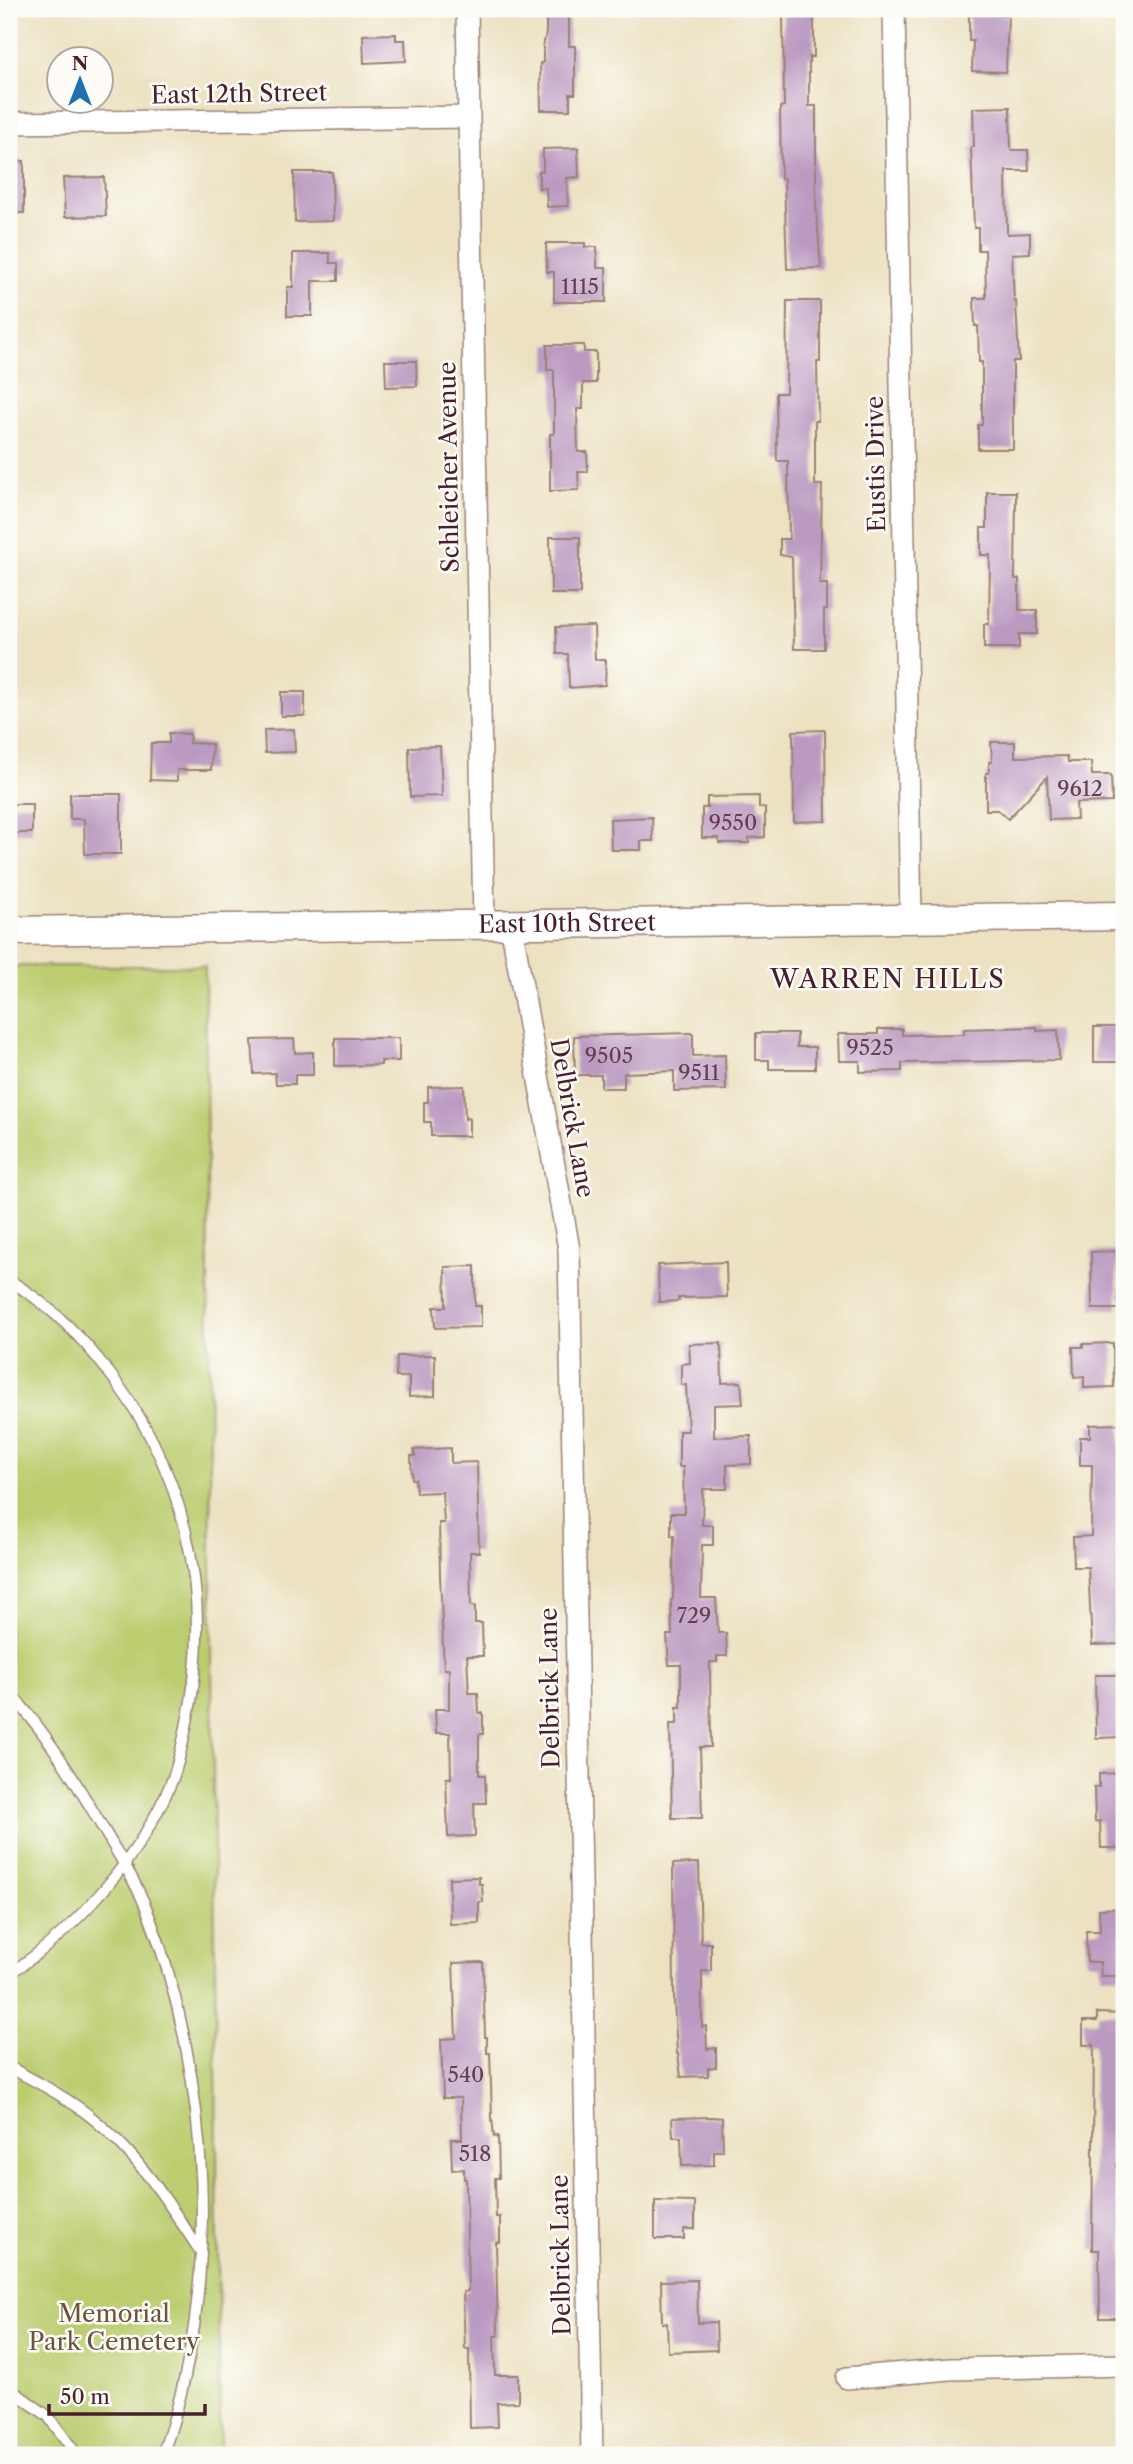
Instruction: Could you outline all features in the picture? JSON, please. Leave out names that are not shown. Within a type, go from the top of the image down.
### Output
[{"type":"main road","name":"East 10th Street","points":[[9,931],[1124,916]]},
{"type":"street","name":"Schleicher Avenue","points":[[467,9],[498,924]]},
{"type":"street","name":"Eustis Drive","points":[[894,9],[911,919]]},
{"type":"street","name":"East 12th Street","points":[[9,123],[469,117]]},
{"type":"street","name":"Delbrick Lane","points":[[498,924],[569,1249],[592,2455]]},
{"type":"street","points":[[847,2378],[950,2369],[1124,2365]]},
{"type":"lane","points":[[9,1280],[27,1291],[80,1337],[121,1386],[150,1434],[176,1494],[192,1557],[198,1623],[195,1688],[172,1782],[158,1811],[124,1865],[76,1919],[34,1957],[9,1974]]},
{"type":"lane","points":[[9,1692],[76,1782],[147,1908],[170,1979],[191,2074],[201,2153],[199,2287],[189,2356],[162,2455]]},
{"type":"lane","points":[[9,2067],[48,2087],[97,2121],[133,2159],[166,2200],[200,2252]]},
{"type":"lane","points":[[9,2388],[48,2416],[77,2455]]},
{"type":"green space","name":"Memorial Park Cemetery","points":[[9,966],[205,966],[220,2455],[9,2455]]},
{"type":"building","points":[[546,9],[569,9],[569,46],[575,46],[575,94],[570,94],[570,110],[541,110],[540,63],[543,63]]},
{"type":"building","points":[[814,12],[814,57],[809,57],[809,106],[816,106],[816,205],[821,268],[787,269],[784,179],[781,179],[780,107],[784,106],[783,13]]},
{"type":"building","points":[[969,15],[1008,16],[1006,72],[972,71],[973,41],[969,41]]},
{"type":"building","points":[[396,34],[396,40],[405,40],[406,61],[364,63],[363,35]]},
{"type":"building","points":[[1010,107],[1011,150],[1028,150],[1029,171],[1006,171],[1007,234],[1030,233],[1030,253],[1012,254],[1019,361],[1013,361],[1013,449],[978,449],[978,425],[982,425],[982,362],[979,362],[974,298],[986,298],[985,250],[978,250],[978,228],[974,228],[971,147],[974,147],[973,108]]},
{"type":"building","points":[[578,148],[579,177],[567,178],[568,206],[547,207],[546,188],[539,188],[539,171],[543,171],[543,149]]},
{"type":"building","points":[[9,161],[24,161],[24,213],[9,213]]},
{"type":"building","points":[[294,172],[332,172],[333,221],[295,222]]},
{"type":"building","points":[[104,177],[106,216],[65,217],[63,178]]},
{"type":"building","points":[[546,243],[585,243],[585,247],[597,247],[597,268],[606,268],[606,302],[554,302],[554,272],[547,272]]},
{"type":"building","points":[[293,253],[330,253],[330,263],[338,263],[338,281],[312,281],[312,316],[287,316],[287,287],[293,287]]},
{"type":"building","points":[[787,301],[820,301],[815,485],[822,485],[820,584],[827,584],[824,649],[794,649],[792,557],[780,555],[780,539],[789,539],[788,461],[777,461],[776,393],[786,393]]},
{"type":"building","points":[[547,345],[584,345],[584,352],[596,352],[596,383],[583,383],[583,409],[577,409],[578,452],[587,452],[588,472],[578,472],[579,490],[550,491],[550,434],[554,434],[554,370],[547,370]]},
{"type":"building","points":[[385,361],[416,361],[417,386],[386,387]]},
{"type":"building","points":[[987,492],[1016,492],[1015,579],[1019,579],[1019,610],[1037,610],[1037,634],[1019,634],[1019,648],[984,648],[984,624],[989,624],[990,555],[981,555],[981,528],[987,528]]},
{"type":"building","points":[[550,537],[580,537],[580,594],[551,594]]},
{"type":"building","points":[[594,626],[595,660],[606,660],[605,685],[569,688],[568,654],[557,654],[556,627]]},
{"type":"building","points":[[281,692],[305,692],[305,716],[281,716]]},
{"type":"building","points":[[294,729],[295,752],[265,753],[264,730]]},
{"type":"building","points":[[825,730],[826,821],[794,822],[793,731]]},
{"type":"building","points":[[169,733],[190,734],[189,743],[212,744],[211,770],[177,770],[177,781],[150,780],[151,743],[169,743]]},
{"type":"building","points":[[991,742],[1015,742],[1015,757],[1067,756],[1068,762],[1091,762],[1092,775],[1111,775],[1112,802],[1076,803],[1077,819],[1049,820],[1047,777],[1008,819],[998,810],[986,810],[986,773],[989,773],[989,762],[992,762]]},
{"type":"building","points":[[440,746],[442,796],[410,797],[409,747]]},
{"type":"building","points":[[70,794],[121,794],[121,854],[85,854],[84,819],[70,819]]},
{"type":"building","points":[[759,796],[759,808],[765,808],[765,837],[749,838],[749,843],[719,843],[719,838],[702,838],[702,808],[707,808],[707,797]]},
{"type":"building","points":[[9,804],[32,804],[32,833],[9,833]]},
{"type":"building","points":[[652,817],[653,841],[641,841],[641,850],[611,850],[610,819]]},
{"type":"building","points":[[1037,1027],[1037,1031],[1058,1030],[1059,1060],[902,1063],[902,1071],[860,1072],[860,1061],[839,1061],[838,1034],[878,1034],[878,1029],[902,1029],[902,1035],[964,1034],[964,1029]]},
{"type":"building","points":[[1094,1027],[1120,1027],[1120,1033],[1124,1033],[1124,1062],[1094,1062]]},
{"type":"building","points":[[693,1033],[693,1056],[725,1055],[726,1090],[674,1091],[674,1071],[624,1073],[624,1088],[601,1088],[601,1075],[575,1075],[574,1036]]},
{"type":"building","points":[[756,1033],[797,1033],[797,1047],[815,1047],[815,1069],[769,1069],[769,1060],[756,1060]]},
{"type":"building","points":[[335,1038],[399,1038],[399,1061],[381,1061],[381,1065],[335,1066]]},
{"type":"building","points":[[294,1039],[295,1053],[313,1052],[313,1075],[295,1075],[295,1084],[276,1084],[275,1073],[254,1074],[252,1040]]},
{"type":"building","points":[[464,1086],[465,1119],[469,1118],[469,1136],[431,1136],[431,1122],[424,1122],[424,1102],[428,1102],[428,1087]]},
{"type":"building","points":[[1116,1251],[1118,1309],[1092,1309],[1091,1252]]},
{"type":"building","points":[[726,1262],[727,1297],[678,1298],[679,1301],[659,1302],[658,1265]]},
{"type":"building","points":[[475,1266],[475,1306],[481,1306],[481,1327],[435,1328],[434,1307],[446,1307],[445,1267]]},
{"type":"building","points":[[721,1343],[722,1383],[741,1382],[743,1404],[714,1405],[714,1437],[751,1436],[751,1464],[727,1465],[727,1489],[703,1489],[702,1525],[713,1525],[713,1545],[702,1545],[701,1598],[716,1598],[718,1633],[726,1633],[727,1656],[717,1656],[717,1662],[710,1662],[711,1747],[700,1747],[702,1818],[672,1818],[670,1724],[677,1724],[677,1707],[681,1707],[681,1665],[669,1665],[667,1635],[672,1635],[674,1536],[671,1536],[671,1513],[684,1513],[683,1467],[679,1467],[679,1431],[688,1431],[686,1385],[681,1385],[681,1364],[690,1363],[689,1344]]},
{"type":"building","points":[[1113,1343],[1114,1387],[1084,1388],[1084,1376],[1074,1377],[1073,1347]]},
{"type":"building","points":[[435,1355],[435,1396],[409,1397],[409,1377],[396,1377],[397,1356]]},
{"type":"building","points":[[1120,1424],[1124,1626],[1121,1626],[1122,1644],[1092,1645],[1088,1567],[1074,1567],[1073,1537],[1091,1536],[1092,1465],[1080,1465],[1080,1437],[1090,1437],[1090,1425]]},
{"type":"building","points":[[451,1448],[451,1463],[477,1462],[479,1552],[470,1552],[471,1606],[475,1606],[475,1623],[482,1623],[483,1656],[467,1656],[469,1693],[478,1693],[479,1713],[483,1713],[483,1734],[479,1734],[479,1775],[485,1775],[486,1803],[474,1803],[475,1836],[448,1837],[446,1778],[451,1778],[450,1733],[436,1733],[435,1709],[449,1709],[449,1669],[444,1669],[440,1575],[439,1523],[444,1523],[442,1492],[416,1493],[411,1456],[415,1456],[414,1450]]},
{"type":"building","points":[[1095,1675],[1124,1675],[1124,1737],[1096,1738]]},
{"type":"building","points":[[1119,1773],[1124,1848],[1101,1848],[1100,1821],[1095,1822],[1094,1787],[1099,1787],[1099,1774]]},
{"type":"building","points":[[699,1863],[701,1943],[711,1943],[711,1971],[702,1971],[702,2027],[706,2026],[707,2049],[716,2048],[716,2067],[708,2068],[708,2076],[681,2077],[674,2000],[673,1864]]},
{"type":"building","points":[[479,1877],[483,1902],[479,1902],[479,1923],[450,1924],[449,1878]]},
{"type":"building","points":[[1124,1908],[1124,1976],[1101,1976],[1100,1962],[1087,1962],[1086,1931],[1100,1931],[1099,1909]]},
{"type":"building","points":[[483,1962],[485,2037],[487,2053],[490,2053],[494,2137],[498,2136],[499,2178],[495,2178],[500,2242],[496,2242],[498,2336],[494,2336],[495,2375],[518,2375],[518,2402],[497,2403],[498,2427],[470,2428],[469,2349],[465,2349],[463,2292],[468,2291],[466,2179],[464,2169],[452,2170],[451,2139],[462,2139],[461,2098],[443,2098],[441,2039],[456,2038],[453,1963]]},
{"type":"building","points":[[1097,2013],[1124,2014],[1124,2075],[1120,2075],[1124,2162],[1117,2163],[1118,2204],[1121,2204],[1124,2221],[1124,2318],[1100,2318],[1099,2250],[1092,2250],[1094,2045],[1083,2045],[1083,2021],[1097,2021]]},
{"type":"building","points":[[672,2118],[722,2118],[723,2151],[714,2151],[714,2165],[682,2166],[681,2137],[673,2137]]},
{"type":"building","points":[[655,2201],[695,2202],[695,2229],[684,2229],[684,2239],[655,2239]]},
{"type":"building","points":[[697,2280],[698,2323],[716,2322],[717,2350],[668,2352],[667,2323],[662,2323],[661,2281]]},
{"type":"district","name":"WARREN HILLS","points":[[888,979]]}]
